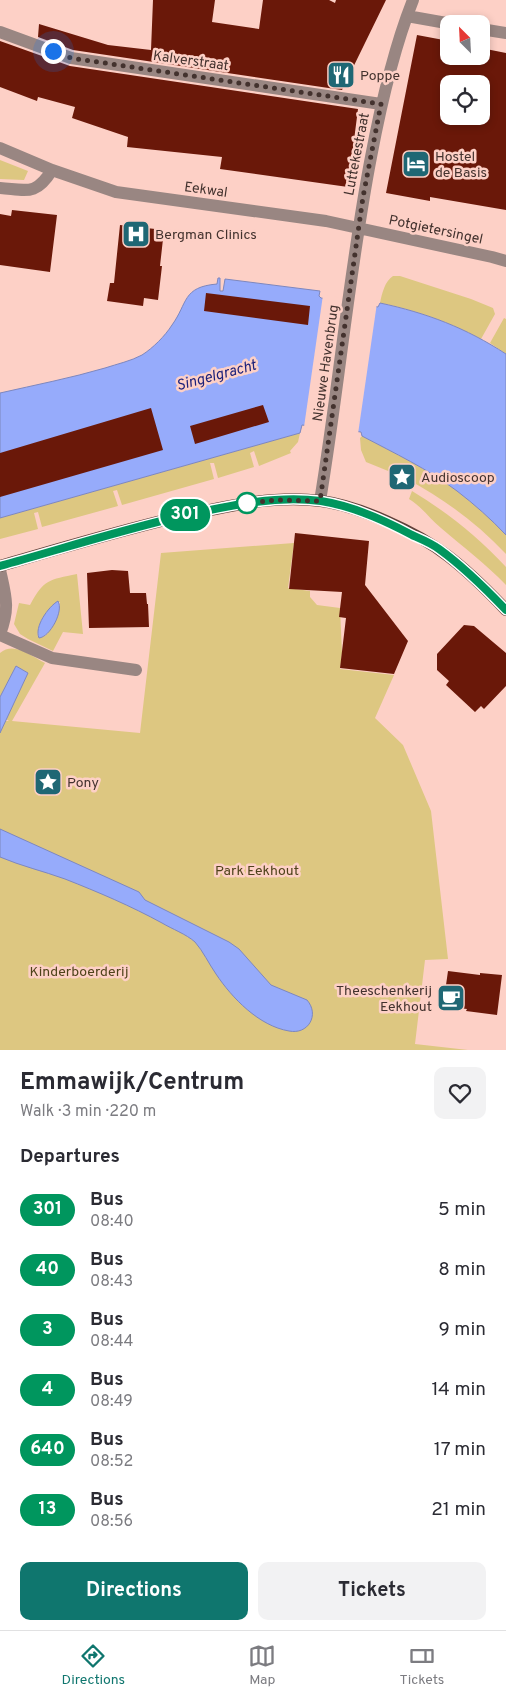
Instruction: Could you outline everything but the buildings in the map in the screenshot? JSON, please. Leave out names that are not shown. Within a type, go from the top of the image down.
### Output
[{"type":"main road","points":[[0,566],[131,528],[209,510],[251,502],[276,500],[320,501],[347,507],[384,520],[437,548],[475,578],[506,610]]},
{"type":"street","name":"Luttekestraat","points":[[358,228],[381,104],[413,0]]},
{"type":"street","points":[[407,16],[440,22]]},
{"type":"street","points":[[490,30],[506,33]]},
{"type":"street","name":"Kalverstraat","points":[[0,32],[71,58],[381,104]]},
{"type":"street","name":"Eekwal","points":[[0,148],[52,170],[116,192],[326,221],[358,228]]},
{"type":"street","points":[[0,188],[33,189],[44,182],[52,170]]},
{"type":"street","name":"Potgietersingel","points":[[358,228],[506,261]]},
{"type":"street","name":"Nieuwe Havenbrug","points":[[320,501],[358,228]]},
{"type":"street","points":[[0,570],[6,596],[7,612],[0,635],[52,658],[136,670]]},
{"type":"green space","points":[[0,160],[28,171],[24,180],[0,179]]},
{"type":"green space","points":[[393,276],[400,276],[471,299],[493,308],[495,314],[481,339],[432,317],[380,303],[386,284]]},
{"type":"green space","points":[[504,318],[506,319],[506,354],[490,343]]},
{"type":"green space","points":[[300,433],[298,442],[290,451],[291,453],[259,466],[254,451],[250,453],[254,467],[218,478],[214,463],[210,463],[214,479],[122,505],[117,490],[113,491],[118,506],[42,527],[38,512],[34,513],[38,529],[0,539],[0,518]]},
{"type":"green space","points":[[362,436],[411,462],[470,501],[506,535],[506,554],[484,532],[459,512],[407,479],[403,474],[398,475],[366,462],[361,450],[360,438]]},
{"type":"green space","points":[[412,491],[462,526],[506,567],[506,585],[409,499]]},
{"type":"green space","name":"Park Eekhout","points":[[294,543],[288,588],[310,591],[310,597],[317,605],[340,608],[342,653],[340,669],[394,675],[375,718],[403,745],[431,811],[448,959],[425,960],[415,1044],[468,1050],[0,1050],[0,721],[9,721],[6,719],[28,673],[16,666],[0,697],[0,653],[5,650],[17,649],[45,663],[12,721],[140,733],[161,553]]},
{"type":"green space","points":[[77,574],[83,634],[63,632],[53,651],[20,634],[14,624],[19,603],[30,605],[39,590],[48,582]],"holes":[[[60,602],[59,612],[53,625],[45,636],[38,637],[39,627],[44,617],[55,604]]]},
{"type":"water","name":"Singelgracht","points":[[218,278],[220,278],[220,291],[223,291],[225,279],[320,291],[319,296],[321,298],[378,307],[380,303],[397,307],[446,322],[476,336],[506,354],[506,535],[476,506],[446,483],[362,436],[361,432],[302,425],[300,433],[0,518],[0,393],[92,372],[142,355],[166,333],[187,297],[197,289],[217,284]]},
{"type":"water","points":[[58,601],[59,611],[55,623],[43,637],[39,638],[38,628],[40,623],[50,608]]},
{"type":"water","points":[[16,666],[28,673],[0,733],[0,697]]},
{"type":"water","points":[[0,829],[139,892],[145,900],[229,942],[239,949],[271,985],[307,1000],[312,1012],[310,1023],[302,1030],[289,1031],[267,1023],[247,1010],[238,1001],[216,974],[195,942],[187,937],[102,894],[0,857]]},
{"type":"pier","points":[[323,295],[377,303],[358,434],[304,427]]},
{"type":"bus line","name":"301","points":[[0,566],[131,528],[200,512],[251,502],[276,500],[320,501],[347,507],[384,520],[437,548],[475,578],[506,610]]},
{"type":"place","name":"Poppe","points":[[341,75]]},
{"type":"place","name":"Hostel de Basis","points":[[416,164]]},
{"type":"place","name":"Bergman Clinics","points":[[136,234]]},
{"type":"place","name":"Audioscoop","points":[[402,477]]},
{"type":"place","name":"Pony","points":[[48,782]]},
{"type":"place","name":"Theeschenkerij Eekhout","points":[[451,998]]},
{"type":"route","points":[[53,51],[71,58],[381,104],[363,197],[320,501],[276,500],[247,503]]},
{"type":"park label","name":"Kinderboerderij","points":[[79,971]]}]
